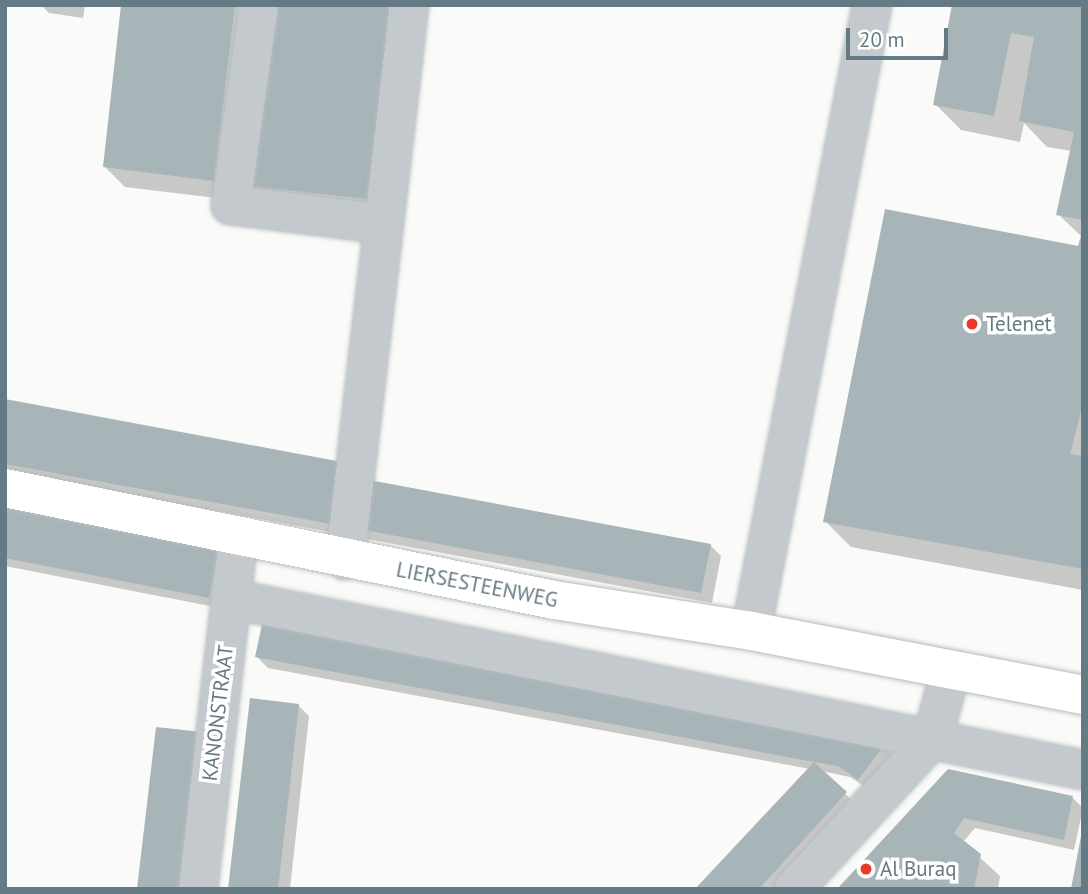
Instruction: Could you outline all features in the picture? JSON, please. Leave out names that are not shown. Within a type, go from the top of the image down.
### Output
[{"type":"main road","name":"LIERSESTEENWEG","points":[[5,488],[345,560],[591,607],[751,631],[942,705],[1083,695]]},
{"type":"street","points":[[259,5],[231,205],[384,224]]},
{"type":"street","points":[[345,560],[410,5]]},
{"type":"street","points":[[751,631],[872,5]]},
{"type":"street","name":"KANONSTRAAT","points":[[198,889],[238,537]]},
{"type":"street","name":"LIERSESTEENWEG","points":[[232,598],[942,705],[1083,770]]},
{"type":"street","points":[[794,889],[942,705]]},
{"type":"building","points":[[121,5],[235,5],[214,181],[103,167]]},
{"type":"building","points":[[274,5],[399,5],[377,200],[246,186]]},
{"type":"building","points":[[952,5],[1083,5],[1083,220],[1056,215],[1074,132],[1019,121],[1034,37],[1011,33],[994,116],[933,105]]},
{"type":"building","name":"Telenet","points":[[885,209],[1078,246],[1083,229],[1083,403],[1070,454],[1083,456],[1083,569],[823,522]]},
{"type":"building","points":[[5,399],[342,462],[331,524],[5,464]]},
{"type":"building","points":[[364,479],[711,544],[701,593],[354,528]]},
{"type":"building","points":[[5,501],[220,543],[209,598],[5,558]]},
{"type":"building","points":[[264,615],[885,744],[858,780],[838,766],[255,657]]},
{"type":"building","points":[[250,698],[299,704],[278,889],[228,889]]},
{"type":"building","points":[[156,727],[202,732],[183,889],[137,889]]},
{"type":"building","points":[[814,762],[847,792],[759,889],[695,889]]},
{"type":"building","points":[[948,769],[1073,796],[1064,840],[964,818],[954,833],[981,854],[974,889],[837,889]]},
{"type":"building","points":[[1081,836],[1083,889],[1071,889]]},
{"type":"place","name":"Telenet","points":[[972,324]]},
{"type":"place","name":"Al Buraq","points":[[866,869]]}]
